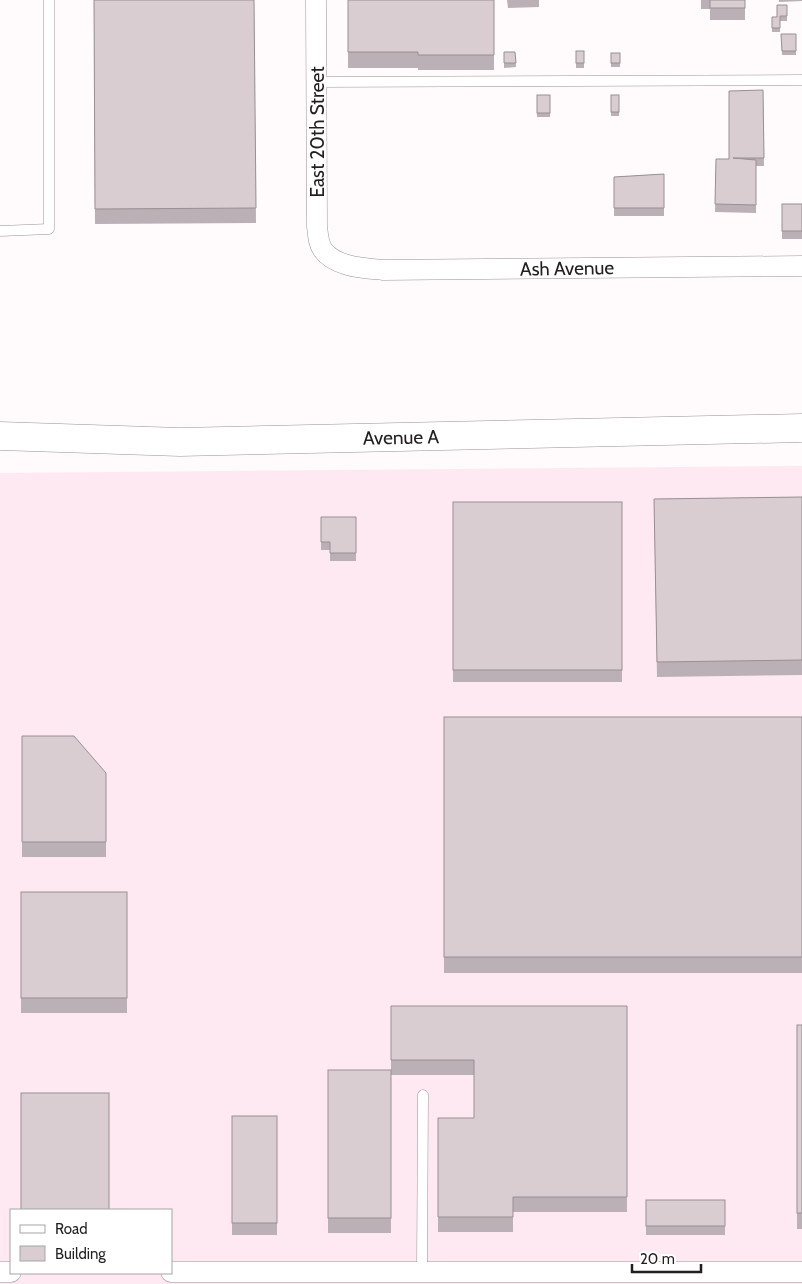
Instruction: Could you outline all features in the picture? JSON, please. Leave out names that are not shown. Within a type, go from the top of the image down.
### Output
[{"type":"main road","name":"Avenue A","points":[[0,436],[180,442],[802,428]]},
{"type":"street","name":"East 20th Street","points":[[316,0],[317,226],[318,238],[323,250],[333,259]]},
{"type":"street","name":"Ash Avenue","points":[[333,259],[350,265],[383,270],[802,266]]},
{"type":"street","points":[[172,1272],[802,1272]]},
{"type":"lane","points":[[0,231],[49,229],[49,0]]},
{"type":"lane","points":[[316,82],[802,80]]},
{"type":"lane","points":[[422,1272],[423,1095]]},
{"type":"shaded area","points":[[802,466],[802,1284],[0,1284],[0,473]]},
{"type":"building","points":[[94,0],[254,0],[256,208],[95,209]]},
{"type":"building","points":[[348,0],[494,0],[494,55],[418,55],[418,52],[348,52]]},
{"type":"building","points":[[710,0],[745,0],[745,8],[710,8]]},
{"type":"building","points":[[777,5],[787,5],[787,16],[780,16],[780,28],[772,28],[772,17],[777,17]]},
{"type":"building","points":[[781,34],[796,34],[796,51],[782,51]]},
{"type":"building","points":[[576,51],[584,51],[584,63],[576,63]]},
{"type":"building","points":[[504,52],[515,52],[516,63],[504,63]]},
{"type":"building","points":[[611,53],[620,53],[620,63],[611,63]]},
{"type":"building","points":[[763,90],[764,158],[733,158],[756,160],[756,205],[715,204],[716,159],[729,159],[729,91]]},
{"type":"building","points":[[537,95],[550,95],[550,113],[537,113]]},
{"type":"building","points":[[611,95],[619,95],[619,112],[611,112]]},
{"type":"building","points":[[664,174],[664,208],[614,208],[614,177]]},
{"type":"building","points":[[782,204],[802,204],[802,231],[782,231]]},
{"type":"building","points":[[802,497],[802,660],[657,662],[654,499]]},
{"type":"building","points":[[453,502],[622,502],[622,670],[453,670]]},
{"type":"building","points":[[321,517],[356,517],[356,553],[330,553],[330,542],[321,542]]},
{"type":"building","points":[[444,717],[802,717],[802,957],[444,957]]},
{"type":"building","points":[[22,736],[74,736],[106,773],[106,842],[22,842]]},
{"type":"building","points":[[21,892],[127,892],[127,998],[21,998]]},
{"type":"building","points":[[391,1006],[627,1006],[627,1197],[513,1197],[513,1217],[438,1217],[438,1118],[474,1118],[474,1060],[391,1060]]},
{"type":"building","points":[[797,1025],[802,1025],[802,1213],[797,1213]]},
{"type":"building","points":[[328,1070],[391,1070],[391,1218],[328,1218]]},
{"type":"building","points":[[21,1093],[109,1093],[109,1209],[21,1209]]},
{"type":"building","points":[[232,1116],[277,1116],[277,1223],[232,1223]]},
{"type":"building","points":[[646,1200],[725,1200],[725,1226],[646,1226]]}]
